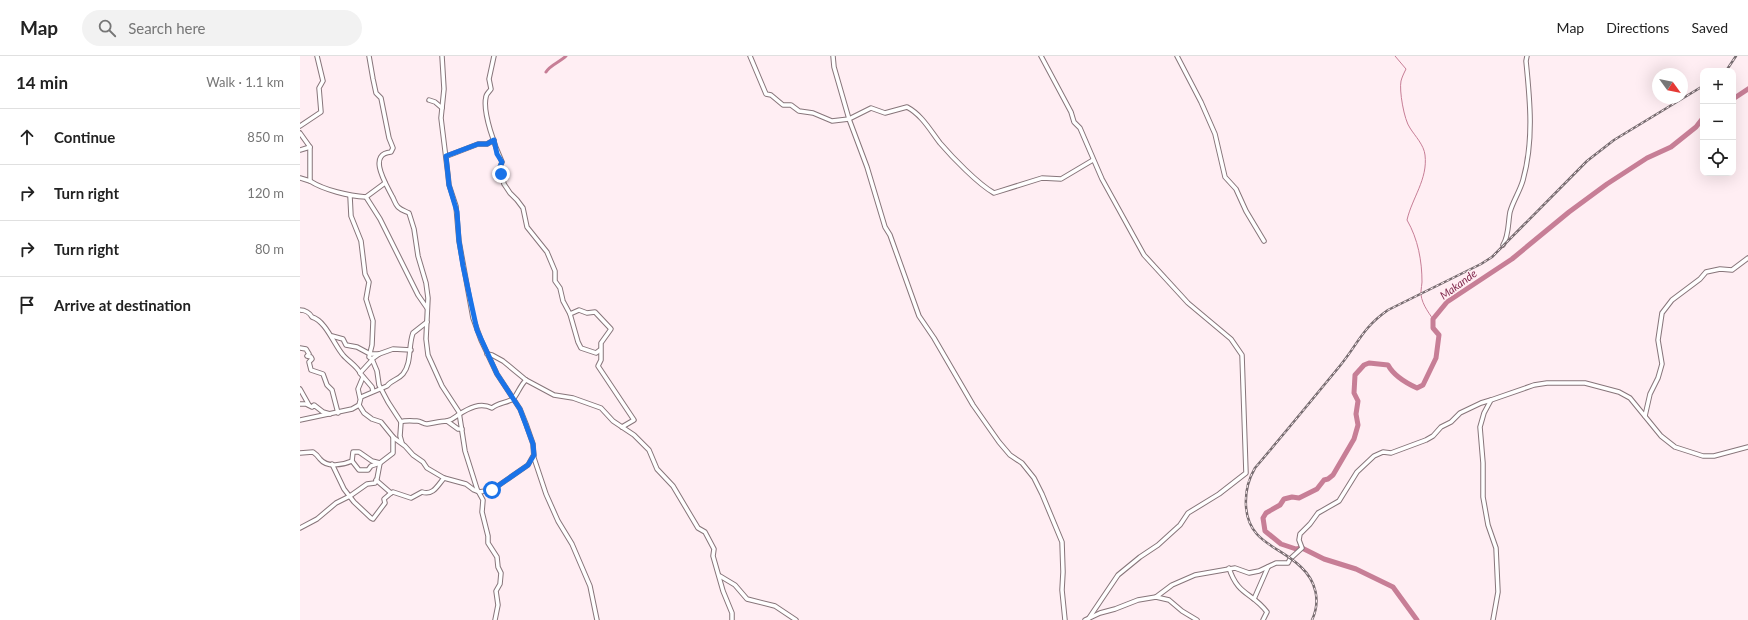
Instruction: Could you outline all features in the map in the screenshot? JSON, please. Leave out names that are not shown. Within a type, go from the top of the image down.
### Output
[{"type":"street","points":[[300,126],[321,112],[319,88],[323,81],[317,56]]},
{"type":"street","points":[[369,56],[372,79],[376,93],[381,98],[389,138],[393,148],[391,152],[386,152],[381,157],[379,167],[381,176],[397,205],[402,210],[409,213],[414,229],[416,251],[426,283],[428,298],[426,339],[428,355],[442,386],[459,414],[466,451],[483,500],[482,512],[488,536],[488,543],[497,557],[498,567],[501,573],[496,590],[498,605],[495,620]]},
{"type":"street","points":[[442,56],[444,89],[441,118],[449,185],[456,206],[459,241],[474,318],[487,354],[497,374],[520,409],[532,439],[534,455],[548,498],[558,521],[572,544],[590,586],[597,620]]},
{"type":"street","points":[[494,56],[489,79],[491,89],[486,96],[488,126],[494,140],[497,154],[502,162],[500,167],[504,184],[523,208],[527,227],[547,252],[555,271],[555,281],[560,288],[562,300],[570,314],[575,328],[574,331],[581,348],[593,353],[600,350]]},
{"type":"street","points":[[750,56],[766,94],[771,95],[780,104],[791,105],[799,111],[812,113],[830,121],[849,119],[868,109],[885,113],[907,107],[919,115],[948,151],[982,186],[994,193],[1042,178],[1061,179],[1093,160]]},
{"type":"street","points":[[833,56],[834,68],[849,119],[870,178],[885,227],[890,235],[918,316],[934,338],[969,398],[999,442],[1010,455],[1019,460],[1034,478],[1052,516],[1062,546],[1062,590],[1065,620]]},
{"type":"street","points":[[1042,56],[1071,112],[1074,122],[1080,128],[1093,160],[1144,255],[1188,303],[1231,339],[1239,348],[1244,365],[1242,391],[1246,418],[1244,434],[1247,470],[1244,475],[1219,494],[1186,514],[1180,525],[1116,578],[1087,619]]},
{"type":"street","points":[[1177,56],[1201,102],[1214,134],[1225,177],[1236,189],[1246,211],[1264,241]]},
{"type":"street","points":[[1503,245],[1506,239],[1512,207],[1523,181],[1530,138],[1530,101],[1526,60],[1527,56]]},
{"type":"street","points":[[429,100],[435,102],[442,108]]},
{"type":"street","points":[[300,133],[310,147],[310,181]]},
{"type":"street","points":[[446,156],[478,144],[487,144],[494,140]]},
{"type":"street","points":[[300,150],[310,147]]},
{"type":"street","points":[[300,178],[310,181],[317,186],[345,193],[350,196],[366,197],[385,183]]},
{"type":"street","points":[[350,196],[351,216],[361,241],[365,274],[369,282],[366,299],[373,321],[372,345],[369,357],[377,371],[381,389],[400,422],[400,436],[403,444]]},
{"type":"street","points":[[366,197],[380,219],[427,309]]},
{"type":"street","points":[[1645,417],[1650,394],[1658,378],[1662,362],[1658,340],[1662,313],[1672,300],[1700,279],[1706,272],[1718,269],[1732,270],[1748,258]]},
{"type":"street","points":[[300,310],[321,321],[340,351],[361,373],[372,387],[373,392]]},
{"type":"street","points":[[570,314],[579,310],[587,313],[595,312],[611,329],[601,343],[600,360],[598,366],[634,420],[622,427]]},
{"type":"street","points":[[360,398],[381,389],[403,374],[411,350],[413,333],[427,322]]},
{"type":"street","points":[[330,336],[343,339],[346,345],[357,347],[370,354],[379,354],[393,349],[411,350]]},
{"type":"street","points":[[300,348],[306,349],[309,354],[307,356],[312,358],[309,362],[311,370],[323,374],[327,386],[332,390],[338,413]]},
{"type":"street","points":[[379,354],[361,373],[358,389],[360,398],[359,405],[364,413],[372,419],[381,422],[393,437],[423,462],[427,468],[444,478],[466,484],[479,492],[492,490],[528,465],[534,455]]},
{"type":"street","points":[[487,354],[492,354],[526,380],[554,395],[573,398],[601,408],[613,421],[634,435],[649,450],[656,468],[673,486],[698,528],[706,532],[714,549],[713,556],[720,576],[723,591],[732,613],[732,620]]},
{"type":"street","points":[[400,422],[417,421],[426,424],[433,421],[447,421],[452,420],[459,414],[478,404],[485,404],[492,408],[496,404],[505,404],[509,400],[513,399],[521,384],[526,380]]},
{"type":"street","points":[[1156,597],[1184,578],[1195,575],[1219,572],[1229,568],[1238,568],[1249,573],[1276,563],[1289,562],[1290,559],[1302,548],[1299,540],[1300,534],[1320,512],[1339,501],[1357,472],[1371,458],[1380,452],[1391,453],[1426,440],[1433,436],[1441,427],[1451,422],[1460,413],[1481,403],[1534,385],[1547,383],[1585,383],[1622,393],[1638,406],[1661,436],[1671,445],[1703,456],[1722,455],[1748,447]]},
{"type":"street","points":[[300,389],[309,405]]},
{"type":"street","points":[[1491,400],[1484,413],[1480,427],[1483,464],[1483,497],[1488,525],[1496,548],[1498,592],[1493,620]]},
{"type":"street","points":[[300,404],[309,405],[312,407],[314,405],[323,412],[330,414]]},
{"type":"street","points":[[300,420],[338,413],[352,409],[359,405]]},
{"type":"street","points":[[447,421],[458,430],[462,429]]},
{"type":"street","points":[[352,461],[359,470],[362,471],[368,470],[371,466],[380,463],[393,453],[393,437]]},
{"type":"street","points":[[352,461],[354,452],[357,451],[372,461],[380,463]]},
{"type":"street","points":[[300,453],[314,452],[324,462],[332,464],[345,464],[352,461]]},
{"type":"street","points":[[300,528],[317,519],[364,485],[375,483],[380,463]]},
{"type":"street","points":[[332,464],[344,489],[354,502],[365,511],[369,518],[373,519],[385,503],[384,499],[391,493]]},
{"type":"street","points":[[376,480],[391,493],[393,492],[408,498],[413,498],[422,492],[426,494],[435,490],[444,478]]},
{"type":"street","points":[[1254,599],[1268,567]]},
{"type":"street","points":[[1229,568],[1238,587],[1254,599],[1267,612],[1262,620]]},
{"type":"street","points":[[720,576],[735,585],[747,599],[775,606],[796,620]]},
{"type":"street","points":[[1087,619],[1138,600],[1156,597],[1169,600],[1182,611],[1197,620]]},
{"type":"waterway","points":[[546,72],[550,67],[566,56]]},
{"type":"waterway","points":[[1395,56],[1406,69],[1401,80],[1402,105],[1406,119],[1410,128],[1421,144],[1425,155],[1422,180],[1407,220],[1417,242],[1422,274],[1422,299],[1433,319]]},
{"type":"waterway","name":"Makande","points":[[1736,97],[1748,89]]},
{"type":"waterway","name":"Makande","points":[[1417,620],[1393,587],[1356,569],[1324,559],[1302,548],[1296,549],[1281,544],[1265,531],[1263,518],[1266,513],[1280,505],[1284,499],[1292,497],[1299,498],[1317,489],[1324,480],[1333,475],[1354,439],[1358,425],[1356,414],[1358,401],[1354,393],[1355,375],[1364,365],[1369,363],[1388,365],[1397,376],[1409,384],[1417,388],[1423,385],[1436,358],[1439,335],[1433,328],[1433,319],[1447,302],[1512,259],[1569,212],[1607,184],[1647,158],[1671,147],[1696,127],[1700,122]]},
{"type":"railway","points":[[1728,68],[1736,56]]},
{"type":"railway","points":[[1312,620],[1315,613],[1316,592],[1310,579],[1301,567],[1293,560],[1259,536],[1252,528],[1248,518],[1246,506],[1247,491],[1250,477],[1255,468],[1339,367],[1366,330],[1379,317],[1388,310],[1481,264],[1492,257],[1587,161],[1614,140],[1700,88]]},
{"type":"route","points":[[492,490],[528,465],[534,455],[533,444],[520,409],[497,374],[477,330],[463,266],[459,241],[457,212],[449,185],[446,156],[478,144],[487,144],[494,140],[497,154],[502,162],[500,167],[501,174]]}]
